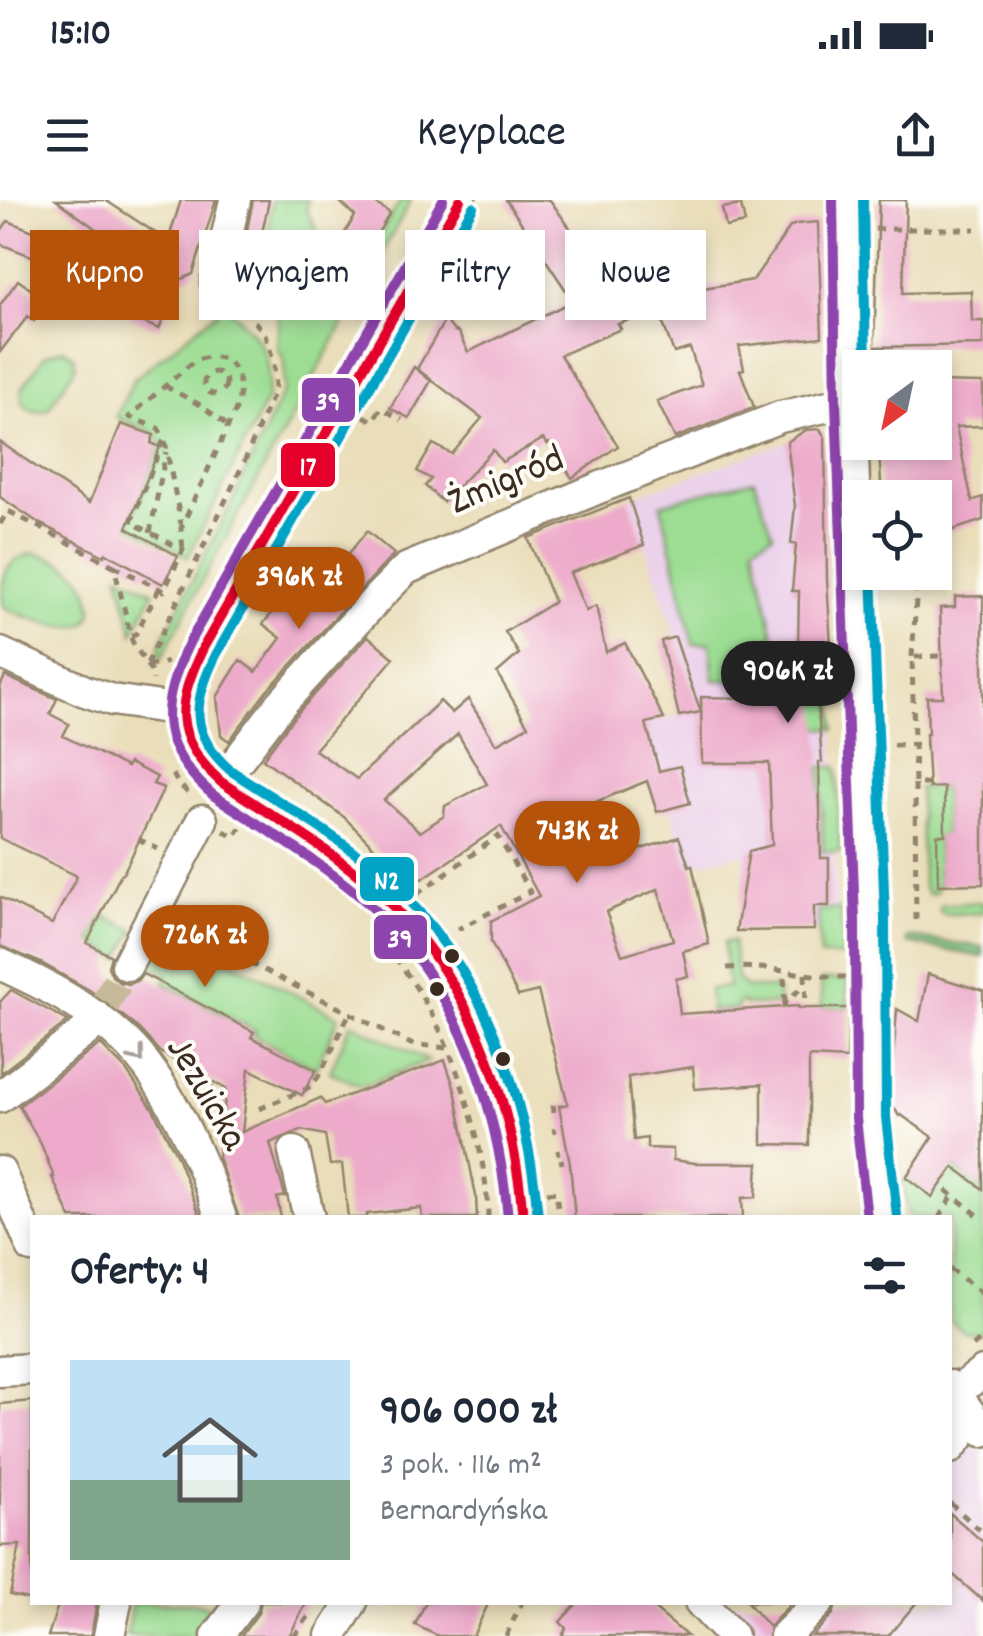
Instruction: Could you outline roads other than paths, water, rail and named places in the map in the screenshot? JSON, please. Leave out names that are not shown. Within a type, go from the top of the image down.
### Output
[{"type":"street","points":[[228,230],[235,200]]},
{"type":"street","points":[[460,200],[203,648],[188,678],[181,710],[182,724],[203,767],[345,866],[418,934],[474,1023],[495,1074],[528,1206]]},
{"type":"street","points":[[848,200],[850,350]]},
{"type":"street","name":"Żmigród","points":[[221,782],[280,705],[406,569],[601,486],[780,418],[842,404]]},
{"type":"street","points":[[853,460],[870,920],[871,1118],[882,1215]]},
{"type":"street","points":[[0,653],[112,700],[181,710]]},
{"type":"street","points":[[127,965],[154,914],[214,826]]},
{"type":"street","name":"Jezuicka","points":[[0,964],[34,979],[97,1017],[138,1054],[198,1157],[220,1215]]},
{"type":"street","points":[[4,1093],[87,1030],[97,1017]]},
{"type":"street","points":[[294,1152],[308,1215]]},
{"type":"street","points":[[0,1172],[30,1242]]},
{"type":"street","points":[[964,1439],[952,1390],[977,1360]]},
{"type":"street","points":[[0,1371],[30,1369]]},
{"type":"street","points":[[109,1636],[115,1605]]},
{"type":"street","points":[[217,1636],[240,1605]]},
{"type":"street","points":[[320,1626],[348,1605]]},
{"type":"street","points":[[703,1605],[732,1636]]},
{"type":"street","points":[[785,1636],[815,1605]]},
{"type":"tunnel","points":[[102,1009],[127,965]]}]
